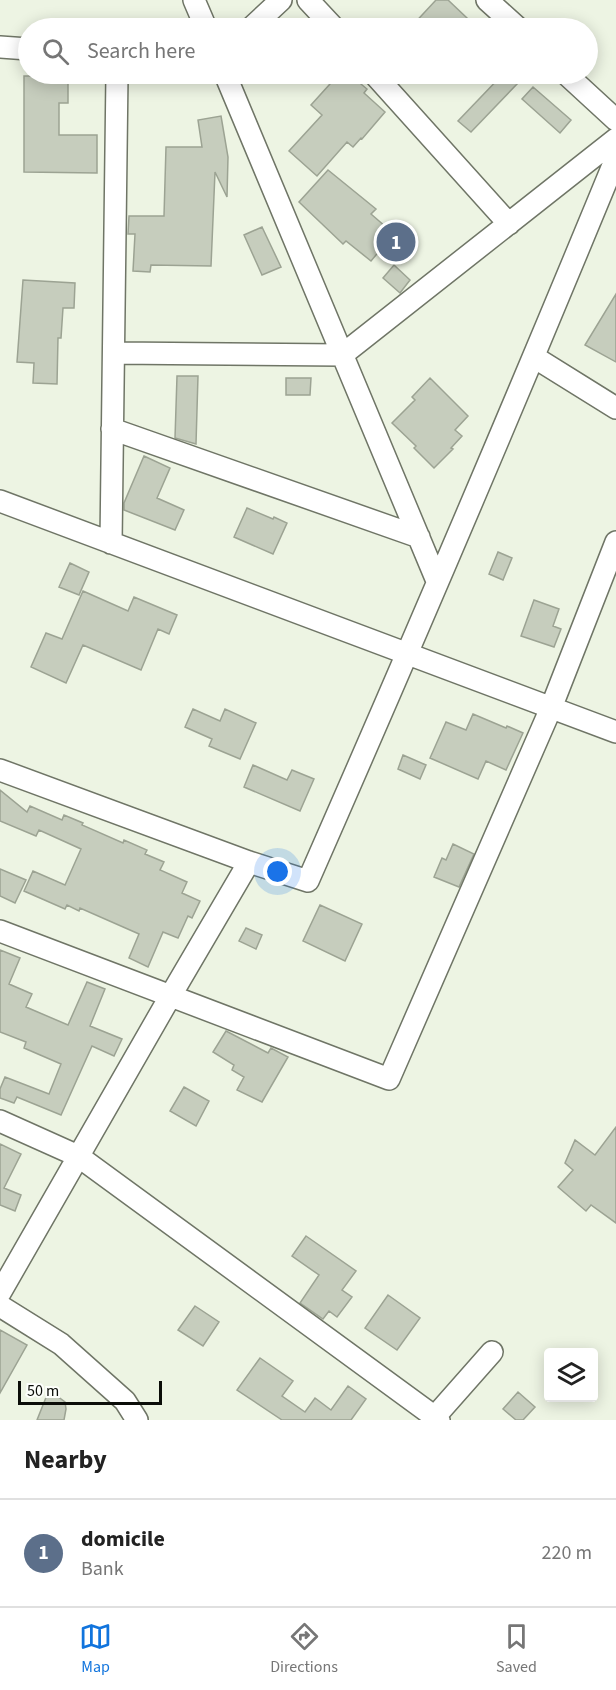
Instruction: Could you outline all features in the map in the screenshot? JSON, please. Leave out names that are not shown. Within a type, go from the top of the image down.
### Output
[{"type":"street","points":[[194,0],[202,18]]},
{"type":"street","points":[[262,18],[281,0]]},
{"type":"street","points":[[308,0],[325,18]]},
{"type":"street","points":[[487,0],[507,18]]},
{"type":"street","points":[[0,47],[18,48]]},
{"type":"street","points":[[111,543],[117,84]]},
{"type":"street","points":[[229,84],[437,581]]},
{"type":"street","points":[[383,84],[509,224]]},
{"type":"street","points":[[577,84],[616,120]]},
{"type":"street","points":[[114,353],[342,355],[616,140]]},
{"type":"street","points":[[0,770],[249,862],[308,881],[408,654],[616,158]]},
{"type":"street","points":[[534,357],[616,408]]},
{"type":"street","points":[[112,429],[419,537]]},
{"type":"street","points":[[0,501],[616,732]]},
{"type":"street","points":[[0,931],[389,1079],[551,708],[616,542]]},
{"type":"street","points":[[0,1293],[249,862]]},
{"type":"street","points":[[0,1121],[78,1156],[435,1419],[492,1352]]},
{"type":"street","points":[[0,1306],[61,1344],[125,1401],[137,1420]]},
{"type":"building","points":[[436,0],[448,0],[467,18],[419,18]]},
{"type":"building","points":[[24,84],[68,84],[68,103],[59,103],[59,135],[97,135],[97,173],[24,172]]},
{"type":"building","points":[[330,84],[361,84],[367,89],[364,93],[385,112],[353,147],[347,142],[317,176],[289,151],[322,115],[311,105]]},
{"type":"building","points":[[493,84],[517,84],[471,132],[458,121]]},
{"type":"building","points":[[533,87],[571,120],[560,133],[522,99]]},
{"type":"building","points":[[221,116],[228,157],[227,197],[215,172],[211,266],[151,265],[150,272],[133,271],[135,234],[128,234],[129,216],[164,216],[166,147],[202,147],[198,120]]},
{"type":"building","points":[[328,170],[376,209],[371,214],[386,227],[378,236],[386,243],[371,261],[346,241],[343,244],[299,202]]},
{"type":"building","points":[[262,227],[281,267],[262,275],[244,235]]},
{"type":"building","points":[[394,265],[410,280],[400,293],[383,278]]},
{"type":"building","points":[[23,280],[75,283],[74,308],[63,308],[61,338],[58,338],[57,384],[33,383],[34,363],[17,362]]},
{"type":"building","points":[[616,294],[616,362],[585,345]]},
{"type":"building","points":[[177,376],[198,376],[196,444],[175,438]]},
{"type":"building","points":[[286,378],[311,378],[310,395],[286,395]]},
{"type":"building","points":[[430,378],[468,416],[455,430],[462,436],[434,468],[414,448],[416,446],[392,423],[415,400],[412,397]]},
{"type":"building","points":[[144,456],[170,468],[157,498],[184,510],[175,530],[124,510],[124,503]]},
{"type":"building","points":[[247,508],[287,523],[273,554],[234,537]]},
{"type":"building","points":[[498,552],[512,558],[503,580],[489,574]]},
{"type":"building","points":[[70,563],[89,572],[79,595],[59,587]]},
{"type":"building","points":[[83,591],[128,611],[134,597],[177,615],[169,634],[158,629],[141,670],[83,645],[66,683],[31,667],[46,633],[62,639]]},
{"type":"building","points":[[534,600],[559,609],[553,626],[561,629],[554,647],[521,636]]},
{"type":"building","points":[[193,709],[220,721],[225,709],[256,723],[240,759],[209,746],[212,739],[185,727]]},
{"type":"building","points":[[473,714],[523,733],[506,770],[486,761],[478,779],[430,758],[446,722],[466,730]]},
{"type":"building","points":[[403,755],[426,765],[420,779],[398,769]]},
{"type":"building","points":[[253,765],[287,780],[292,770],[314,779],[300,811],[244,787]]},
{"type":"building","points":[[0,790],[27,812],[30,806],[62,820],[64,815],[123,843],[124,840],[147,850],[145,854],[164,862],[160,870],[187,882],[182,893],[200,901],[192,918],[188,916],[178,938],[163,932],[148,967],[129,958],[139,934],[80,908],[79,911],[67,905],[65,909],[24,891],[33,871],[65,885],[81,849],[39,830],[36,836],[0,821]]},
{"type":"building","points":[[453,844],[474,854],[459,887],[434,877],[442,858],[446,860]]},
{"type":"building","points":[[0,869],[26,880],[15,903],[0,896]]},
{"type":"building","points":[[320,905],[362,924],[345,961],[303,941]]},
{"type":"building","points":[[246,928],[262,935],[256,949],[239,941]]},
{"type":"building","points":[[0,950],[20,958],[9,984],[32,994],[26,1007],[68,1025],[87,982],[105,989],[90,1026],[122,1039],[114,1056],[92,1046],[61,1115],[17,1097],[14,1103],[0,1098],[0,1089],[5,1077],[49,1094],[61,1064],[24,1048],[26,1042],[0,1032]]},
{"type":"building","points":[[226,1031],[268,1053],[271,1048],[288,1057],[262,1102],[237,1090],[244,1077],[232,1070],[234,1065],[213,1052]]},
{"type":"building","points":[[184,1087],[209,1101],[196,1126],[170,1111]]},
{"type":"building","points":[[616,1127],[616,1223],[591,1205],[586,1211],[558,1187],[573,1170],[565,1163],[575,1140],[595,1155]]},
{"type":"building","points":[[0,1144],[21,1154],[4,1188],[21,1195],[15,1211],[0,1205]]},
{"type":"building","points":[[306,1236],[356,1271],[342,1290],[352,1297],[337,1317],[329,1311],[323,1319],[300,1303],[319,1275],[292,1256]]},
{"type":"building","points":[[388,1295],[420,1318],[397,1350],[365,1328]]},
{"type":"building","points":[[195,1306],[219,1322],[203,1346],[178,1330]]},
{"type":"building","points":[[0,1330],[27,1345],[0,1393]]},
{"type":"building","points":[[260,1358],[293,1381],[282,1396],[305,1412],[315,1398],[331,1410],[348,1386],[366,1399],[351,1420],[282,1420],[237,1390]]},
{"type":"building","points":[[49,1390],[65,1402],[64,1420],[37,1420]]},
{"type":"building","points":[[518,1392],[535,1407],[523,1420],[516,1420],[503,1409]]},
{"type":"place","name":"domicile","points":[[396,242]]}]
